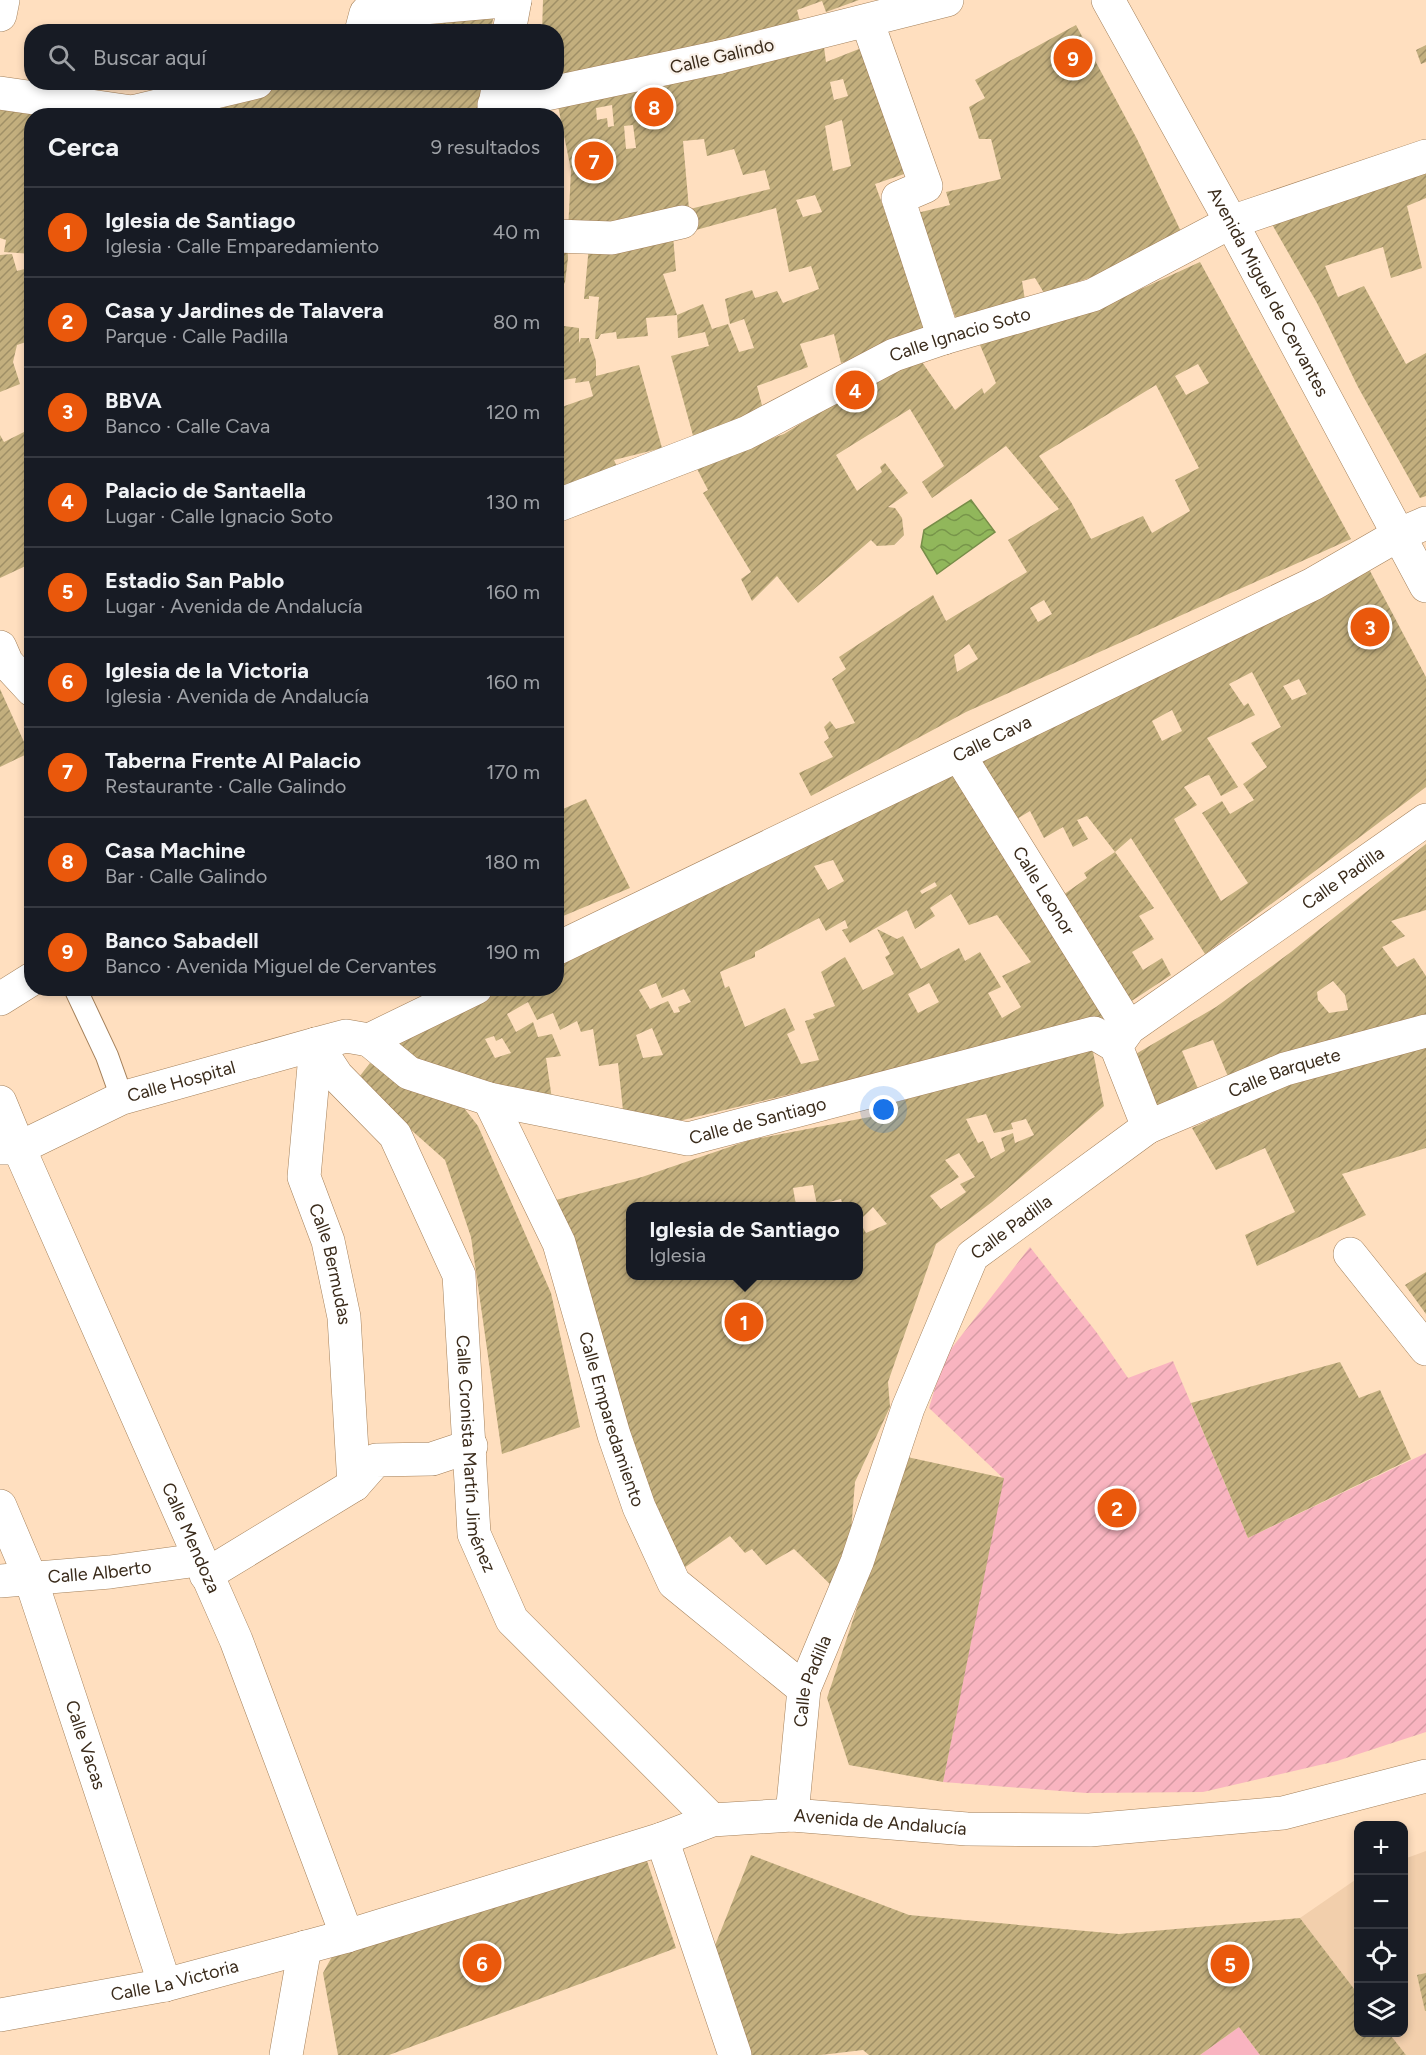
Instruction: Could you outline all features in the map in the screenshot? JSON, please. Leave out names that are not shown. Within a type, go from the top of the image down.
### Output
[{"type":"street","points":[[0,15],[3,0]]},
{"type":"street","points":[[363,24],[366,13],[515,0],[510,24]]},
{"type":"street","name":"Calle Galindo","points":[[564,88],[720,57],[947,0]]},
{"type":"street","name":"Avenida Miguel de Cervantes","points":[[1108,0],[1231,222],[1412,529],[1426,586]]},
{"type":"street","points":[[867,21],[926,186],[898,198],[944,338]]},
{"type":"street","points":[[149,108],[224,90]]},
{"type":"street","name":"Calle Galindo","points":[[495,101],[551,90]]},
{"type":"street","points":[[0,93],[104,108]]},
{"type":"street","name":"Calle Ignacio Soto","points":[[564,503],[746,433],[894,355],[944,338],[1093,295],[1231,222],[1426,156]]},
{"type":"street","points":[[564,236],[612,238],[682,222]]},
{"type":"street","name":"Calle Cava","points":[[564,946],[1312,584],[1412,529]]},
{"type":"street","points":[[0,646],[7,663],[24,681]]},
{"type":"street","name":"Calle Leonor","points":[[959,755],[1123,1037]]},
{"type":"street","name":"Calle Padilla","points":[[1123,1037],[1426,820]]},
{"type":"street","points":[[0,999],[24,984]]},
{"type":"street","points":[[369,1040],[460,996]]},
{"type":"street","name":"Calle Barquete","points":[[1148,1127],[1285,1069],[1426,1031]]},
{"type":"street","name":"Calle de Santiago","points":[[369,1040],[409,1073],[489,1099],[688,1138],[1094,1033],[1123,1037]]},
{"type":"street","name":"Calle Hospital","points":[[9,1148],[122,1098],[346,1036],[369,1040]]},
{"type":"street","points":[[1123,1037],[1148,1127]]},
{"type":"street","name":"Calle Cronista Martín Jiménez","points":[[315,1044],[337,1076],[394,1135],[459,1275],[471,1446],[474,1534],[512,1620],[712,1820]]},
{"type":"street","name":"Calle Bermudas","points":[[315,1044],[304,1177],[328,1241],[344,1317],[354,1485]]},
{"type":"street","name":"Calle Emparedamiento","points":[[489,1099],[559,1243],[614,1435],[639,1507],[674,1583],[804,1689]]},
{"type":"street","name":"Calle Mendoza","points":[[0,1102],[9,1148],[236,1641],[347,1936]]},
{"type":"street","name":"Calle Padilla","points":[[792,1815],[804,1689],[857,1562],[908,1408],[972,1256],[1148,1127]]},
{"type":"street","points":[[1350,1254],[1426,1349]]},
{"type":"street","points":[[202,1567],[354,1485],[376,1460],[432,1459],[471,1446]]},
{"type":"street","name":"Calle Vacas","points":[[0,1506],[15,1579],[165,1985]]},
{"type":"street","name":"Calle Alberto","points":[[15,1579],[202,1567]]},
{"type":"street","name":"Avenida de Andalucía","points":[[347,1936],[662,1839],[712,1820],[792,1815],[967,1829],[1090,1830],[1283,1813],[1426,1776]]},
{"type":"street","points":[[662,1839],[735,2055]]},
{"type":"street","name":"Calle La Victoria","points":[[0,2015],[165,1985],[347,1936]]},
{"type":"street","points":[[286,2055],[305,1947]]},
{"type":"lane","points":[[79,996],[107,1056],[122,1098]]},
{"type":"shaded area","points":[[1030,1247],[1097,1333],[1128,1378],[1173,1361],[1248,1538],[1426,1453],[1426,1732],[1337,1761],[1203,1792],[1086,1793],[943,1782],[1003,1478],[929,1408],[944,1358]]},
{"type":"shaded area","points":[[1426,1851],[1426,2055],[1406,2055],[1391,2037],[1408,2037],[1408,1858]]},
{"type":"shaded area","points":[[1354,1881],[1354,1989],[1300,1918]]},
{"type":"shaded area","points":[[1239,2027],[1260,2055],[1200,2055]]},
{"type":"water","points":[[971,500],[995,532],[937,574],[921,547],[924,530]]},
{"type":"building","points":[[543,0],[859,0],[826,12],[822,1],[797,10],[800,21],[564,80],[564,24],[542,24]]},
{"type":"building","points":[[454,14],[493,19],[492,24],[386,24],[390,21]]},
{"type":"building","points":[[1076,25],[1137,139],[1185,240],[1128,265],[1044,293],[1035,278],[1022,281],[1025,300],[958,324],[917,213],[950,205],[946,192],[1001,179],[991,139],[979,139],[969,107],[985,98],[975,80]]},
{"type":"building","points":[[1426,45],[1426,62],[1421,64],[1416,50]]},
{"type":"building","points":[[824,47],[826,62],[864,47],[910,172],[875,184],[929,334],[841,363],[834,334],[800,344],[808,367],[757,386],[764,413],[694,439],[671,356],[709,346],[705,332],[678,338],[677,315],[703,304],[712,329],[728,324],[739,352],[754,348],[744,319],[730,324],[725,299],[752,290],[755,298],[777,291],[783,303],[819,289],[811,266],[789,272],[776,208],[696,230],[690,209],[770,189],[765,170],[743,175],[734,149],[707,156],[704,139],[683,141],[689,209],[568,232],[571,170],[564,136],[564,108],[558,108],[557,101]],"holes":[[[843,79],[848,96],[834,100],[830,82]],[[612,105],[614,126],[608,127],[607,118],[597,120],[596,108]],[[842,120],[851,166],[833,171],[825,126]],[[633,125],[636,148],[626,149],[624,126]],[[815,195],[822,212],[803,217],[796,200]]]},
{"type":"building","points":[[262,90],[482,90],[478,108],[193,108]]},
{"type":"building","points":[[0,101],[43,108],[24,108],[24,253],[4,252],[6,240],[0,238]]},
{"type":"building","points":[[1426,163],[1426,198],[1407,206],[1422,268],[1391,278],[1383,247],[1325,266],[1338,297],[1364,286],[1406,364],[1426,353],[1426,496],[1420,498],[1358,387],[1317,303],[1269,219]]},
{"type":"building","points":[[673,236],[676,271],[663,274],[677,315],[646,318],[648,336],[617,339],[616,332],[601,334],[598,339],[595,339],[599,297],[589,296],[589,299],[584,299],[589,246]]},
{"type":"building","points":[[564,241],[567,242],[568,258],[564,284]]},
{"type":"building","points":[[12,254],[17,271],[24,269],[24,343],[17,345],[13,362],[20,384],[0,392],[0,255]]},
{"type":"building","points":[[1200,262],[1351,539],[966,712],[811,796],[799,773],[833,757],[824,742],[829,738],[824,727],[830,721],[836,729],[855,723],[832,679],[846,669],[839,657],[933,595],[946,621],[1027,572],[1008,540],[1059,509],[1006,446],[932,498],[922,482],[944,466],[910,409],[836,455],[857,491],[882,472],[880,467],[885,463],[908,493],[888,507],[895,508],[902,518],[904,535],[894,545],[877,546],[871,540],[798,603],[777,576],[752,601],[741,579],[751,572],[703,493],[708,490],[695,465],[784,434],[897,364],[920,359],[955,410],[982,388],[984,394],[996,383],[980,345],[1117,300]],"holes":[[[1198,364],[1209,383],[1186,395],[1175,376]],[[1156,385],[1199,468],[1175,480],[1190,511],[1152,533],[1143,516],[1091,539],[1071,502],[1039,456]],[[1044,600],[1052,614],[1038,622],[1030,608]],[[969,644],[978,659],[957,672],[954,655]]]},
{"type":"building","points":[[564,326],[579,328],[579,343],[581,338],[589,338],[596,361],[596,376],[639,365],[662,448],[614,460],[617,467],[564,489],[564,406],[593,396],[589,381],[575,383],[576,378],[564,380]]},
{"type":"building","points":[[24,432],[24,567],[0,578],[0,435],[4,442]]},
{"type":"building","points":[[1369,569],[1426,677],[1426,787],[1205,954],[1131,838],[1115,852],[1087,816],[1077,820],[1088,839],[1073,847],[1063,827],[1044,838],[1030,811],[1007,825],[971,768],[1057,722]],"holes":[[[1252,672],[1281,727],[1251,743],[1267,767],[1243,784],[1254,800],[1230,814],[1222,801],[1202,813],[1248,883],[1221,901],[1174,819],[1197,805],[1184,787],[1205,776],[1209,775],[1221,796],[1238,787],[1207,738],[1255,715],[1248,703],[1244,706],[1229,684]],[[1299,679],[1307,694],[1292,700],[1283,686]],[[1172,710],[1182,731],[1162,741],[1152,721]]]},
{"type":"building","points":[[0,689],[24,742],[24,755],[0,767]]},
{"type":"building","points":[[951,769],[1113,1016],[679,1121],[623,1110],[618,1063],[599,1066],[593,1029],[581,1032],[577,1021],[560,1030],[553,1013],[537,1020],[528,1002],[507,1014],[516,1032],[533,1022],[538,1037],[552,1034],[561,1056],[546,1058],[552,1099],[422,1072],[395,1041],[488,996],[564,996],[564,960]],"holes":[[[833,860],[844,881],[828,890],[814,866]],[[935,882],[937,886],[922,894],[920,891]],[[951,894],[969,925],[997,915],[1031,962],[1002,976],[1021,1007],[1002,1018],[988,993],[1001,987],[980,952],[965,961],[959,948],[921,969],[903,936],[897,939],[877,929],[890,954],[885,957],[894,974],[863,990],[845,957],[821,972],[835,1006],[813,1014],[815,1018],[805,1021],[819,1060],[801,1064],[787,1034],[795,1030],[785,1008],[745,1027],[729,986],[725,988],[720,972],[755,957],[755,952],[819,918],[826,931],[845,920],[848,928],[842,930],[850,943],[907,910],[915,929],[935,916],[930,908]],[[656,983],[662,998],[684,989],[691,1002],[678,1007],[680,1012],[674,1013],[668,1001],[650,1009],[639,990]],[[929,983],[939,1002],[918,1013],[908,994]],[[652,1028],[663,1055],[643,1058],[636,1035]],[[494,1036],[496,1041],[502,1038],[511,1053],[495,1058],[485,1039]]]},
{"type":"building","points":[[586,799],[630,888],[564,916],[564,809]]},
{"type":"building","points":[[1426,844],[1426,910],[1391,921],[1405,936],[1382,947],[1397,967],[1414,958],[1426,976],[1426,1019],[1229,1079],[1213,1040],[1182,1051],[1199,1091],[1153,1109],[1134,1055],[1216,1007],[1291,952]],"holes":[[[1333,981],[1345,995],[1348,1010],[1329,1013],[1318,1000],[1317,992]]]},
{"type":"building","points":[[1115,852],[1154,908],[1139,916],[1154,939],[1132,952],[1143,970],[1162,958],[1171,975],[1124,1006],[1056,900],[1087,878],[1084,873]]},
{"type":"building","points":[[1426,1044],[1426,1148],[1342,1174],[1366,1215],[1257,1266],[1245,1235],[1295,1212],[1265,1148],[1216,1170],[1192,1128],[1277,1089]]},
{"type":"building","points":[[1092,1047],[1104,1106],[992,1202],[936,1244],[888,1382],[890,1407],[855,1482],[851,1532],[836,1590],[794,1549],[766,1565],[752,1549],[745,1553],[730,1536],[671,1577],[541,1204],[642,1177],[750,1140],[875,1116],[872,1109]],"holes":[[[986,1114],[994,1133],[1013,1129],[1011,1123],[1026,1119],[1034,1135],[1015,1143],[1013,1133],[1001,1138],[1005,1151],[991,1159],[983,1141],[978,1143],[966,1119]],[[959,1153],[975,1177],[960,1184],[966,1192],[941,1209],[930,1196],[959,1177],[945,1160]]]},
{"type":"building","points":[[370,1063],[464,1108],[478,1126],[551,1293],[580,1427],[502,1454],[471,1237],[445,1160],[356,1081]]},
{"type":"building","points":[[1426,1272],[1426,1314],[1405,1285]]},
{"type":"building","points":[[1340,1362],[1359,1398],[1380,1390],[1411,1459],[1248,1538],[1191,1403]]},
{"type":"building","points":[[907,1457],[1004,1478],[943,1782],[849,1765],[827,1698]]},
{"type":"building","points":[[644,1852],[676,1948],[389,2055],[338,2055],[323,1973],[334,1953]]},
{"type":"building","points":[[751,1855],[909,1915],[1119,1934],[1300,1918],[1354,1989],[1354,2037],[1392,2037],[1406,2055],[1260,2055],[1239,2027],[1200,2055],[869,2055],[863,2050],[821,2055],[748,2055],[712,1953]]},
{"type":"building","points":[[1426,1973],[1426,2011],[1425,2011],[1417,1975]]},
{"type":"place","name":"Banco Sabadell","points":[[1073,58]]},
{"type":"place","name":"Casa Machine","points":[[654,107]]},
{"type":"place","name":"Taberna Frente Al Palacio","points":[[594,161]]},
{"type":"place","name":"Palacio de Santaella","points":[[855,390]]},
{"type":"place","name":"BBVA","points":[[1370,627]]},
{"type":"place","name":"Iglesia de Santiago","points":[[744,1322]]},
{"type":"place","name":"Casa y Jardines de Talavera","points":[[1117,1508]]},
{"type":"place","name":"Iglesia de la Victoria","points":[[482,1963]]},
{"type":"place","name":"Estadio San Pablo","points":[[1230,1964]]}]
